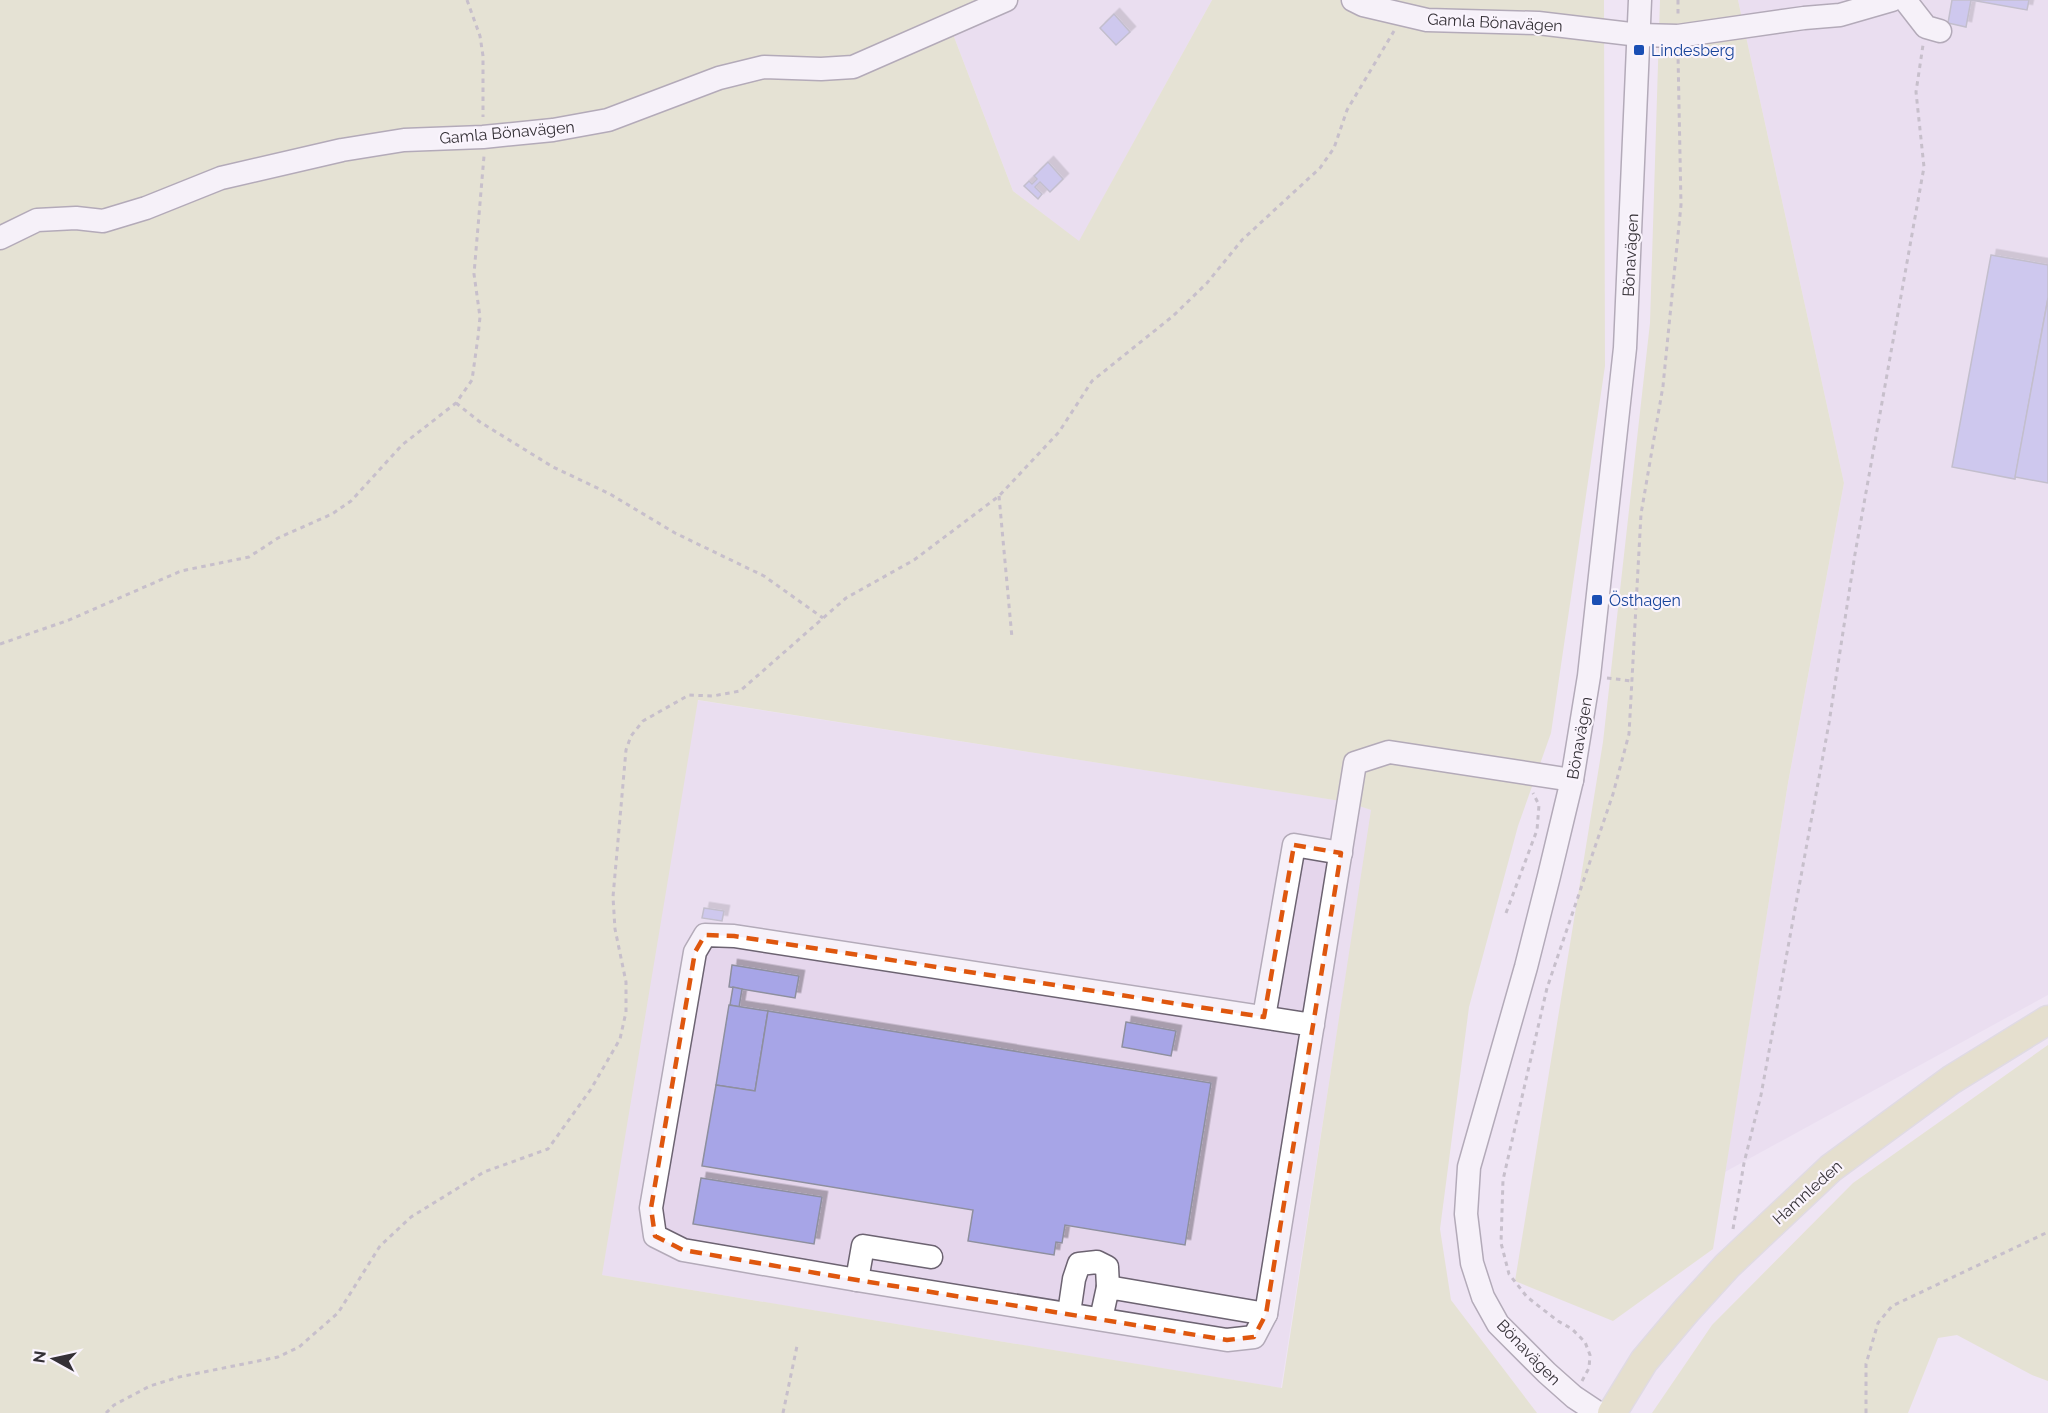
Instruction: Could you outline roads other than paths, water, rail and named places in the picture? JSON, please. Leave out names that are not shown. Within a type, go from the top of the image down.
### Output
[{"type":"main road","name":"Hamnleden","points":[[1612,1413],[1644,1361],[1687,1310],[1727,1266],[1831,1168],[1951,1080],[2048,1020]]},
{"type":"street","name":"Gamla Bönavägen","points":[[0,238],[37,220],[76,218],[104,220],[146,208],[221,178],[342,150],[405,140],[483,137],[553,130],[608,120],[719,78],[764,67],[821,69],[853,67],[1006,0]]},
{"type":"street","name":"Gamla Bönavägen","points":[[1353,0],[1362,5],[1427,20],[1538,22],[1639,35],[1678,36],[1840,15],[1892,0]]},
{"type":"street","name":"Bönavägen","points":[[1598,1413],[1574,1397],[1523,1351],[1498,1324],[1483,1297],[1472,1263],[1466,1214],[1469,1167],[1526,967],[1572,780],[1589,676],[1625,348],[1640,0]]},
{"type":"street","points":[[1905,0],[1933,29]]},
{"type":"street","points":[[1313,1025],[734,936],[705,935],[695,952],[651,1208],[655,1236],[683,1250],[857,1280],[1227,1340],[1254,1337],[1266,1314],[1341,853],[1347,802],[1355,764],[1389,752],[1572,780]]},
{"type":"street","points":[[1264,1017],[1294,845],[1341,853]]},
{"type":"street","points":[[857,1280],[863,1246],[931,1257]]},
{"type":"street","points":[[1069,1313],[1074,1279],[1079,1264],[1097,1262],[1107,1268],[1108,1287],[1101,1319]]},
{"type":"street","points":[[1108,1287],[1266,1314]]},
{"type":"place","name":"Lindesberg","points":[[1639,50]]},
{"type":"place","name":"Östhagen","points":[[1597,600]]}]
